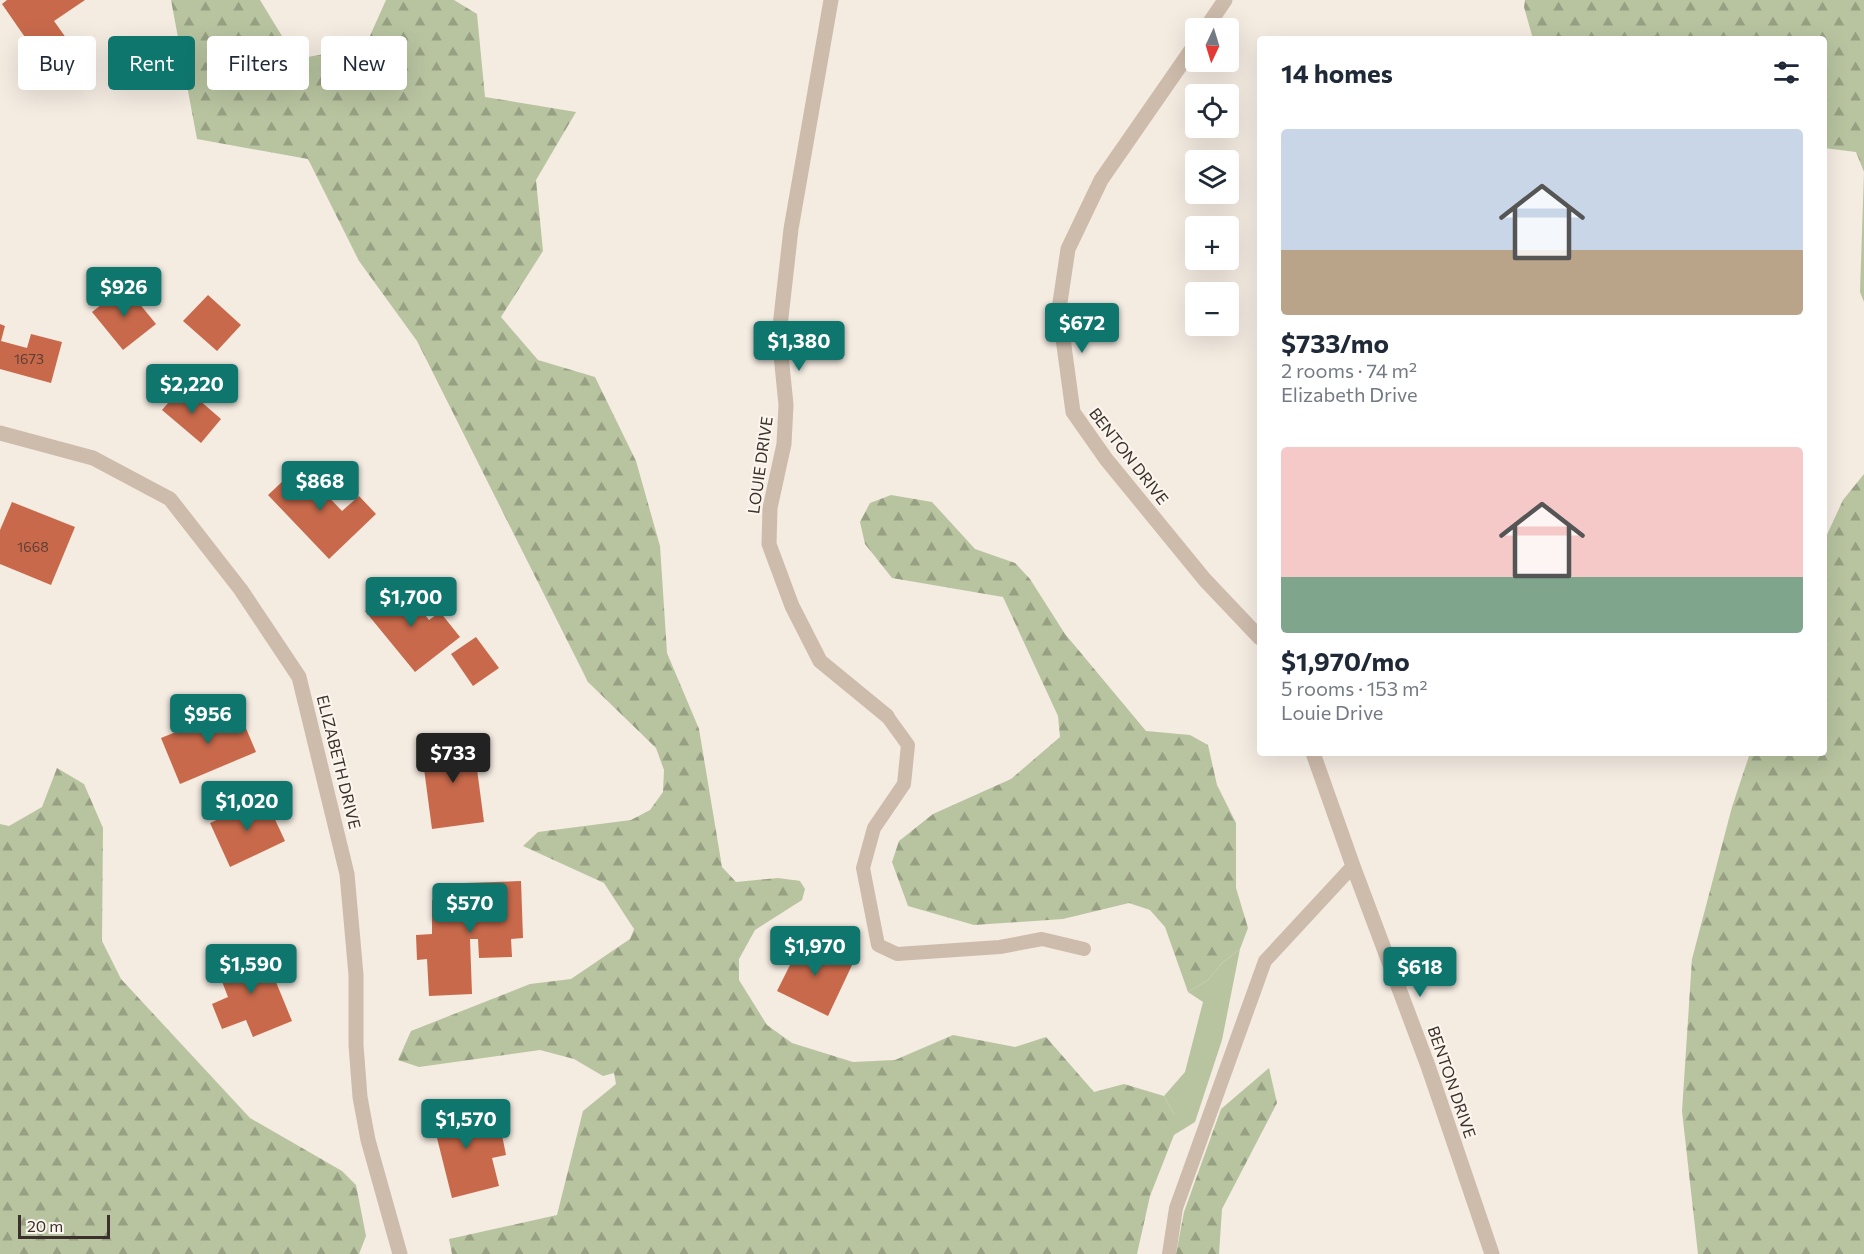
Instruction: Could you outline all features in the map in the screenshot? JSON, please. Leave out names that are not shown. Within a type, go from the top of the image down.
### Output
[{"type":"street","name":"LOUIE DRIVE","points":[[831,0],[791,229],[779,336],[786,405],[784,434],[770,508],[769,544],[792,606],[820,661],[887,717]]},
{"type":"street","points":[[1213,18],[1225,0]]},
{"type":"street","name":"BENTON DRIVE","points":[[1185,59],[1101,180],[1068,249],[1059,309],[1073,412],[1106,459],[1205,580],[1257,634]]},
{"type":"street","name":"ELIZABETH DRIVE","points":[[0,433],[93,458],[170,499],[241,590],[299,677],[347,874],[356,975],[356,1045],[360,1098],[368,1140],[400,1254]]},
{"type":"street","name":"BENTON DRIVE","points":[[1314,756],[1428,1066],[1492,1254]]},
{"type":"lane","points":[[887,717],[908,745],[904,784],[874,828],[864,868],[878,945],[897,954],[1000,947],[1042,939],[1084,949]]},
{"type":"lane","points":[[1169,1254],[1176,1208],[1265,961],[1353,866]]},
{"type":"green space","points":[[171,0],[260,0],[282,36],[207,36],[207,90],[309,90],[309,57],[321,55],[321,90],[407,90],[407,36],[370,36],[386,0],[454,0],[477,14],[485,97],[576,112],[536,180],[543,251],[501,317],[538,360],[595,377],[636,461],[660,546],[667,653],[699,729],[722,867],[736,882],[778,878],[800,881],[805,889],[802,900],[755,930],[739,959],[739,980],[767,1025],[792,1043],[853,1062],[895,1060],[953,1035],[1015,1047],[1046,1037],[1094,1092],[1124,1084],[1164,1096],[1174,1114],[1174,1135],[1150,1196],[1137,1254],[452,1254],[449,1239],[557,1215],[583,1111],[616,1084],[614,1073],[603,1076],[574,1059],[540,1050],[419,1067],[398,1060],[411,1031],[530,984],[571,979],[630,939],[634,929],[604,883],[523,846],[538,832],[631,820],[650,810],[663,792],[664,770],[656,748],[588,682],[417,341],[359,261],[308,159],[197,139],[188,90],[195,90],[195,36],[178,36]]},
{"type":"green space","points":[[1525,0],[1864,0],[1864,172],[1856,152],[1827,148],[1827,36],[1532,36],[1524,7]]},
{"type":"green space","points":[[1864,172],[1864,302],[1860,292]]},
{"type":"green space","points":[[1864,474],[1864,1254],[1698,1254],[1682,1111],[1692,959],[1732,807],[1749,756],[1827,756],[1827,535],[1843,500]]},
{"type":"green space","points":[[891,495],[932,502],[975,549],[1015,563],[1030,579],[1065,634],[1146,731],[1190,735],[1208,745],[1217,785],[1236,823],[1236,888],[1248,928],[1240,949],[1222,963],[1208,980],[1188,992],[1165,927],[1150,910],[1129,903],[1063,919],[974,925],[908,906],[892,862],[899,841],[933,814],[1011,779],[1060,737],[1058,716],[1003,597],[892,578],[865,544],[860,522],[870,503]]},
{"type":"green space","points":[[57,768],[84,784],[103,828],[102,941],[121,979],[250,1118],[342,1171],[356,1185],[366,1236],[359,1254],[0,1254],[0,824],[9,826],[42,807]]},
{"type":"green space","points":[[1240,949],[1222,1040],[1195,1122],[1174,1135],[1174,1114],[1164,1096],[1185,1072],[1203,1002],[1188,992],[1208,980],[1222,963]]},
{"type":"green space","points":[[1269,1068],[1277,1103],[1222,1209],[1219,1254],[1176,1254],[1184,1212],[1221,1109]]},
{"type":"building","points":[[7,0],[85,0],[54,21],[65,36],[24,36],[2,4]]},
{"type":"building","points":[[125,286],[156,324],[123,350],[92,312]]},
{"type":"building","points":[[208,295],[241,325],[217,351],[183,321]]},
{"type":"building","points":[[0,324],[5,326],[1,341],[27,348],[31,334],[62,342],[51,383],[0,369]]},
{"type":"building","points":[[181,388],[221,419],[201,443],[162,410]]},
{"type":"building","points":[[299,466],[342,511],[359,496],[376,514],[329,559],[268,495]]},
{"type":"building","points":[[12,502],[75,527],[51,585],[0,564],[0,530]]},
{"type":"building","points":[[400,583],[429,620],[440,612],[460,637],[415,672],[365,611]]},
{"type":"building","points":[[476,637],[499,668],[473,686],[451,654]]},
{"type":"building","points":[[237,707],[256,752],[180,784],[161,738]]},
{"type":"building","points":[[473,739],[484,822],[432,829],[421,746]]},
{"type":"building","points":[[265,798],[285,841],[230,867],[210,823]]},
{"type":"building","points":[[521,881],[523,938],[511,939],[512,957],[479,958],[478,939],[470,939],[472,994],[429,996],[427,959],[417,960],[416,935],[432,934],[432,900],[465,899],[464,883]]},
{"type":"building","points":[[803,939],[853,963],[828,1016],[777,991]]},
{"type":"building","points":[[262,948],[292,1021],[253,1037],[246,1020],[222,1029],[212,1004],[228,997],[216,966]]},
{"type":"building","points":[[468,1100],[478,1136],[501,1130],[506,1155],[492,1158],[499,1186],[452,1198],[430,1110]]}]
